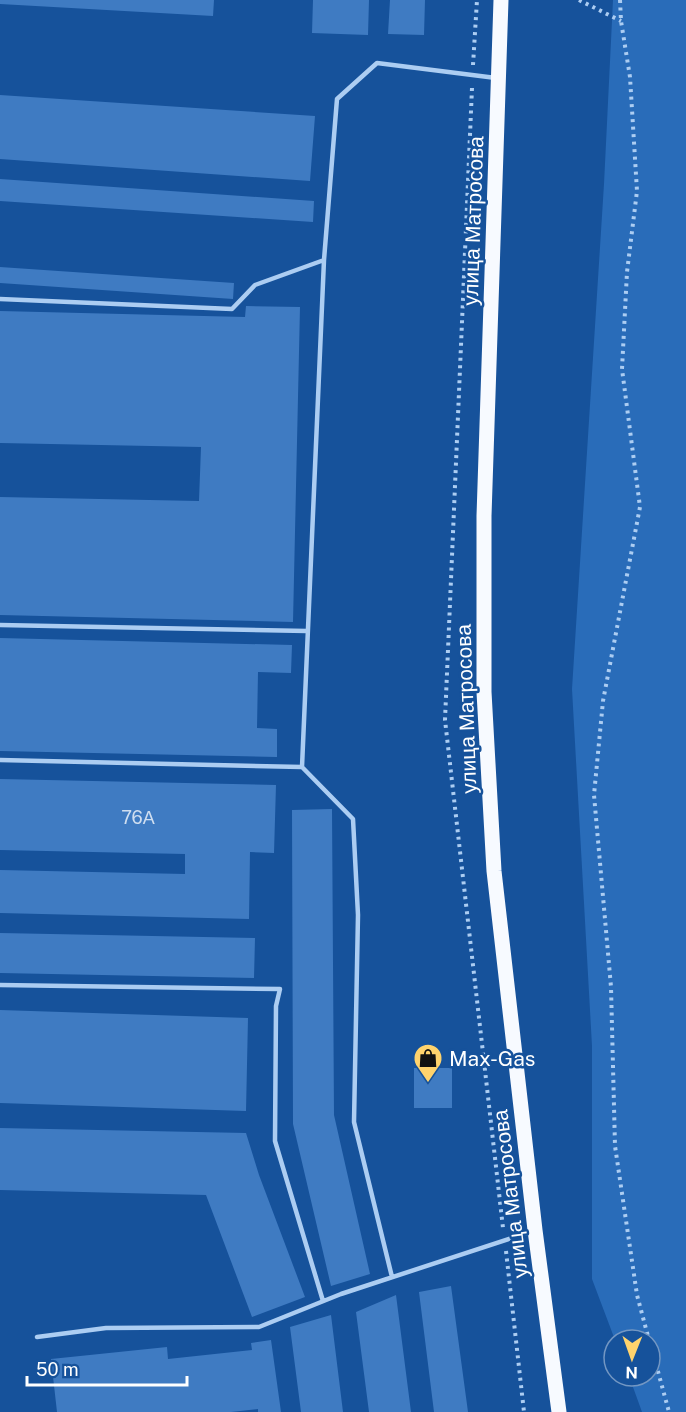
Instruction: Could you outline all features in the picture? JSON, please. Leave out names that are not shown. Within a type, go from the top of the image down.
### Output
[{"type":"main road","name":"улица Матросова","points":[[501,0],[484,516],[484,692],[494,871],[559,1412]]},
{"type":"lane","points":[[302,767],[324,260],[337,99],[377,63],[499,79]]},
{"type":"lane","points":[[0,299],[232,309],[255,285],[324,260]]},
{"type":"lane","points":[[0,626],[307,631]]},
{"type":"lane","points":[[0,760],[302,767],[353,819],[358,915],[354,1122],[392,1277]]},
{"type":"lane","points":[[0,985],[280,988],[276,1006],[275,1141],[323,1301]]},
{"type":"lane","points":[[37,1337],[106,1328],[259,1327],[323,1301],[536,1230]]},
{"type":"path","points":[[472,75],[477,0]]},
{"type":"path","points":[[579,0],[621,21]]},
{"type":"path","points":[[620,0],[630,77],[637,191],[627,272],[621,369],[640,507],[603,701],[594,795],[611,987],[615,1146],[638,1295],[647,1328]]},
{"type":"path","points":[[662,1386],[669,1412]]},
{"type":"shaded area","points":[[613,0],[686,0],[686,1412],[642,1412],[633,1388],[662,1388],[662,1328],[610,1328],[592,1279],[592,1046],[572,689],[604,184]]},
{"type":"building","points":[[0,0],[214,0],[213,16],[0,4]]},
{"type":"building","points":[[313,0],[369,0],[368,35],[312,33]]},
{"type":"building","points":[[390,0],[425,0],[424,35],[388,34]]},
{"type":"building","points":[[0,95],[315,116],[310,181],[0,159]]},
{"type":"building","points":[[0,179],[314,201],[313,222],[0,201]]},
{"type":"building","points":[[0,267],[234,283],[233,299],[0,283]]},
{"type":"building","points":[[246,306],[300,307],[293,622],[0,615],[0,497],[199,501],[201,447],[0,443],[0,311],[245,317]]},
{"type":"building","points":[[0,638],[292,645],[291,673],[258,672],[257,728],[277,729],[277,757],[0,751]]},
{"type":"building","points":[[0,779],[276,785],[274,853],[250,852],[249,919],[0,913],[0,870],[185,874],[185,854],[0,850]]},
{"type":"building","points":[[332,809],[334,1115],[370,1274],[331,1286],[293,1124],[292,810]]},
{"type":"building","points":[[0,933],[255,938],[254,978],[0,973]]},
{"type":"building","points":[[0,1010],[248,1018],[246,1111],[0,1103]]},
{"type":"building","points":[[414,1068],[452,1068],[452,1108],[414,1108]]},
{"type":"building","points":[[0,1128],[246,1133],[259,1175],[305,1297],[252,1317],[206,1195],[0,1190]]},
{"type":"building","points":[[451,1286],[468,1412],[434,1412],[419,1292]]},
{"type":"building","points":[[396,1295],[411,1412],[369,1412],[356,1312]]},
{"type":"building","points":[[331,1315],[343,1412],[301,1412],[290,1327]]},
{"type":"building","points":[[271,1340],[281,1412],[258,1412],[258,1409],[231,1412],[57,1412],[51,1359],[167,1347],[168,1359],[252,1350],[251,1343]]},
{"type":"place","name":"Max-Gas","points":[[428,1084]]}]
